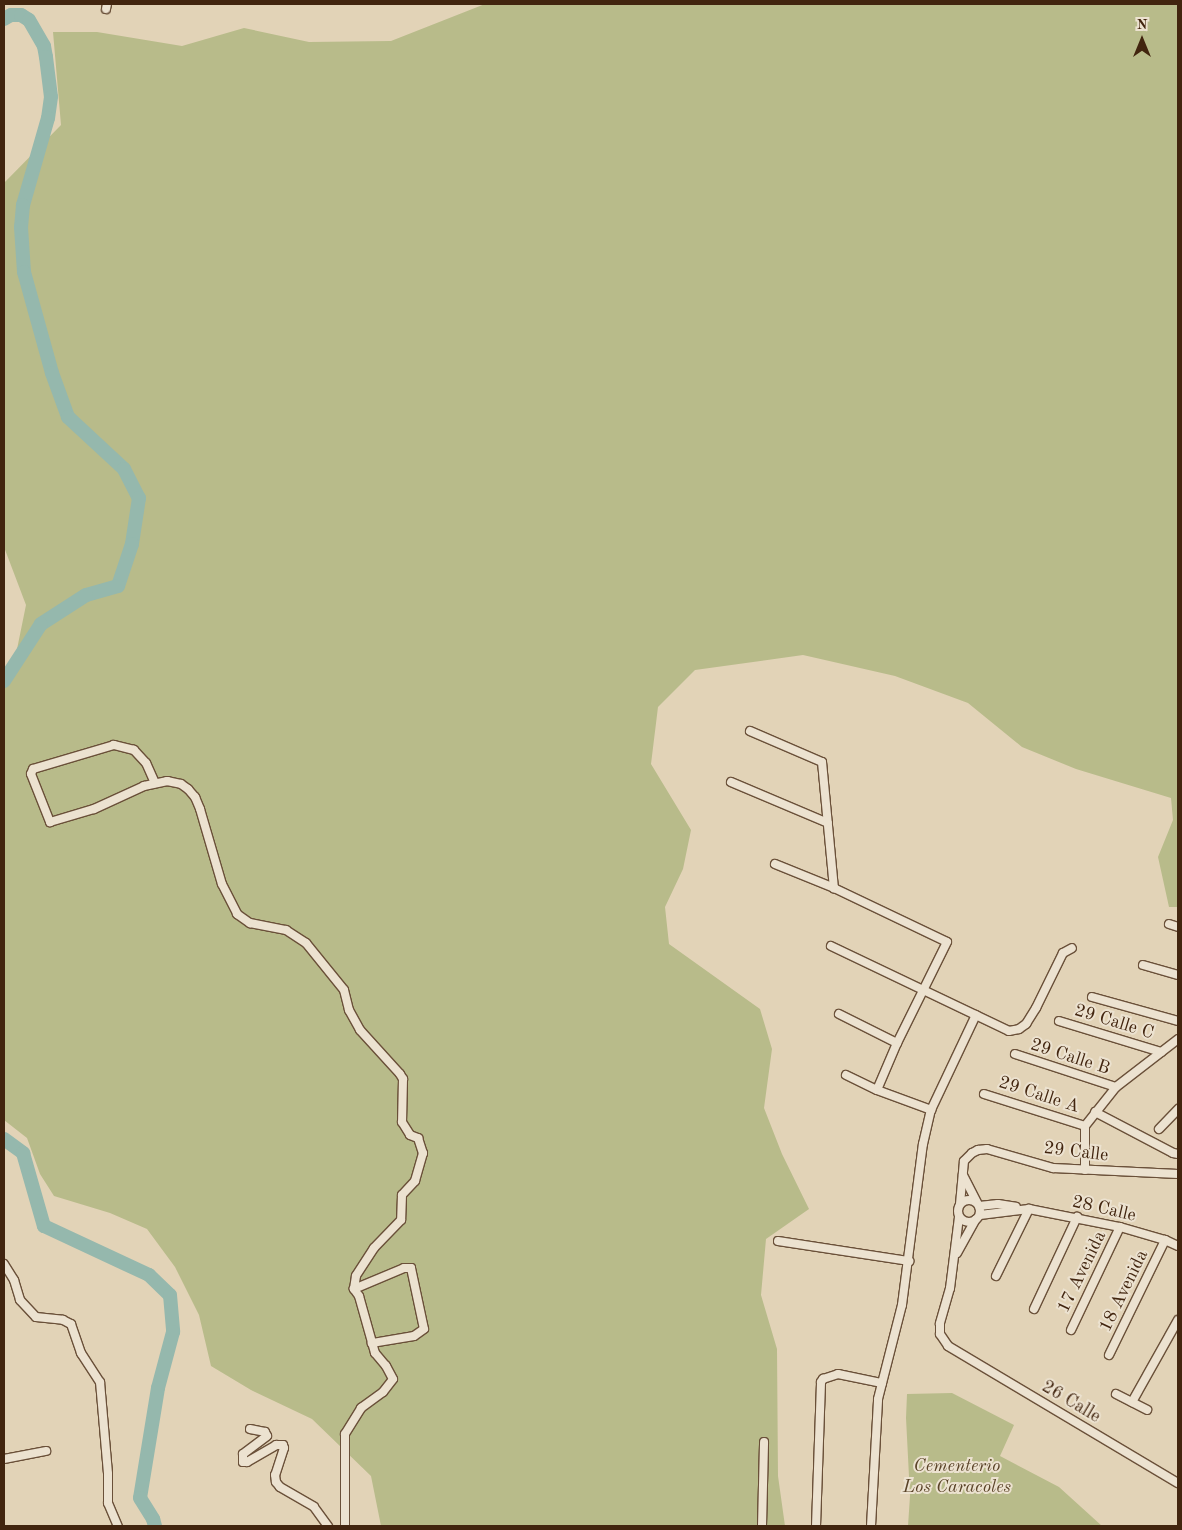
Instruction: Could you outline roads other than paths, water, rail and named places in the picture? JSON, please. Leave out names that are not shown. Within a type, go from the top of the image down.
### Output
[{"type":"street","points":[[750,731],[822,762],[834,888]]},
{"type":"street","points":[[156,784],[146,763],[134,750],[114,745],[33,769],[31,774],[50,822],[94,809],[144,786],[156,784],[167,781],[182,784],[195,797],[222,884],[237,914],[250,923],[286,930],[306,943],[344,990],[349,1010],[360,1030],[402,1077],[402,1122],[410,1135],[418,1138],[423,1153],[415,1181],[402,1195],[401,1220],[374,1248],[356,1276],[354,1289],[359,1296],[375,1353],[386,1366],[393,1379],[383,1392],[361,1408],[345,1434],[345,1526]]},
{"type":"street","points":[[731,782],[828,823]]},
{"type":"street","points":[[775,864],[834,888],[947,942],[897,1043],[877,1090]]},
{"type":"street","points":[[1169,924],[1178,927]]},
{"type":"street","points":[[831,946],[1009,1030],[1019,1029],[1036,1008],[1063,953],[1072,948]]},
{"type":"street","points":[[1143,965],[1178,975]]},
{"type":"street","points":[[1092,997],[1178,1022]]},
{"type":"street","points":[[839,1014],[897,1043]]},
{"type":"street","points":[[871,1526],[876,1413],[882,1383],[894,1342],[909,1261],[923,1144],[931,1110],[976,1015]]},
{"type":"street","name":"29 Calle C","points":[[1059,1021],[1161,1052]]},
{"type":"street","points":[[1085,1170],[1085,1126],[1116,1088],[1178,1039]]},
{"type":"street","name":"29 Calle B","points":[[1015,1054],[1116,1088]]},
{"type":"street","points":[[846,1075],[877,1090],[931,1110]]},
{"type":"street","name":"29 Calle A","points":[[984,1094],[1085,1126]]},
{"type":"street","points":[[1160,1129],[1178,1109]]},
{"type":"street","points":[[1095,1112],[1178,1154]]},
{"type":"street","name":"29 Calle","points":[[962,1174],[964,1161],[972,1153],[987,1149],[1053,1168],[1178,1174]]},
{"type":"street","points":[[954,1257],[962,1174]]},
{"type":"street","points":[[954,1257],[977,1217],[978,1204],[962,1174]]},
{"type":"street","points":[[960,1204],[967,1200],[978,1204]]},
{"type":"street","name":"28 Calle","points":[[978,1204],[998,1204],[1029,1209],[1120,1227],[1165,1240],[1178,1246]]},
{"type":"street","name":"28 Calle","points":[[977,1217],[1020,1208]]},
{"type":"street","points":[[996,1276],[1029,1209]]},
{"type":"street","points":[[959,1217],[966,1222],[977,1217]]},
{"type":"street","points":[[1034,1310],[1077,1218]]},
{"type":"street","name":"17 Avenida","points":[[1071,1330],[1120,1227]]},
{"type":"street","points":[[778,1240],[909,1261]]},
{"type":"street","name":"18 Avenida","points":[[1109,1355],[1165,1240]]},
{"type":"street","name":"26 Calle","points":[[954,1257],[950,1288],[940,1324],[940,1334],[948,1346],[1178,1483]]},
{"type":"street","points":[[4,1264],[14,1280],[20,1300],[36,1317],[62,1320],[71,1324],[80,1353],[100,1382],[108,1474],[108,1504],[118,1526]]},
{"type":"street","points":[[354,1289],[404,1268],[411,1268],[424,1329],[414,1336],[372,1344]]},
{"type":"street","points":[[1132,1402],[1178,1320]]},
{"type":"street","points":[[816,1526],[821,1382],[823,1379],[838,1374],[882,1383]]},
{"type":"street","points":[[1116,1394],[1147,1410]]},
{"type":"street","points":[[250,1429],[265,1432],[267,1436],[243,1454],[243,1462],[247,1462],[276,1445],[283,1445],[284,1448],[276,1482],[280,1487],[314,1507],[328,1526]]},
{"type":"street","points":[[762,1526],[764,1442]]},
{"type":"street","points":[[4,1458],[46,1451]]},
{"type":"waterway","points":[[4,19],[11,15],[21,15],[29,20],[44,46],[46,57],[51,97],[48,118],[23,205],[21,227],[24,272],[52,373],[68,417],[124,469],[139,498],[132,544],[118,586],[86,595],[41,624],[4,681]]},
{"type":"waterway","points":[[4,1139],[23,1153],[44,1226],[149,1275],[170,1295],[173,1332],[158,1388],[140,1498],[153,1519],[155,1526]]},
{"type":"park label","name":"Cementerio Los Caracoles","points":[[957,1477]]}]
